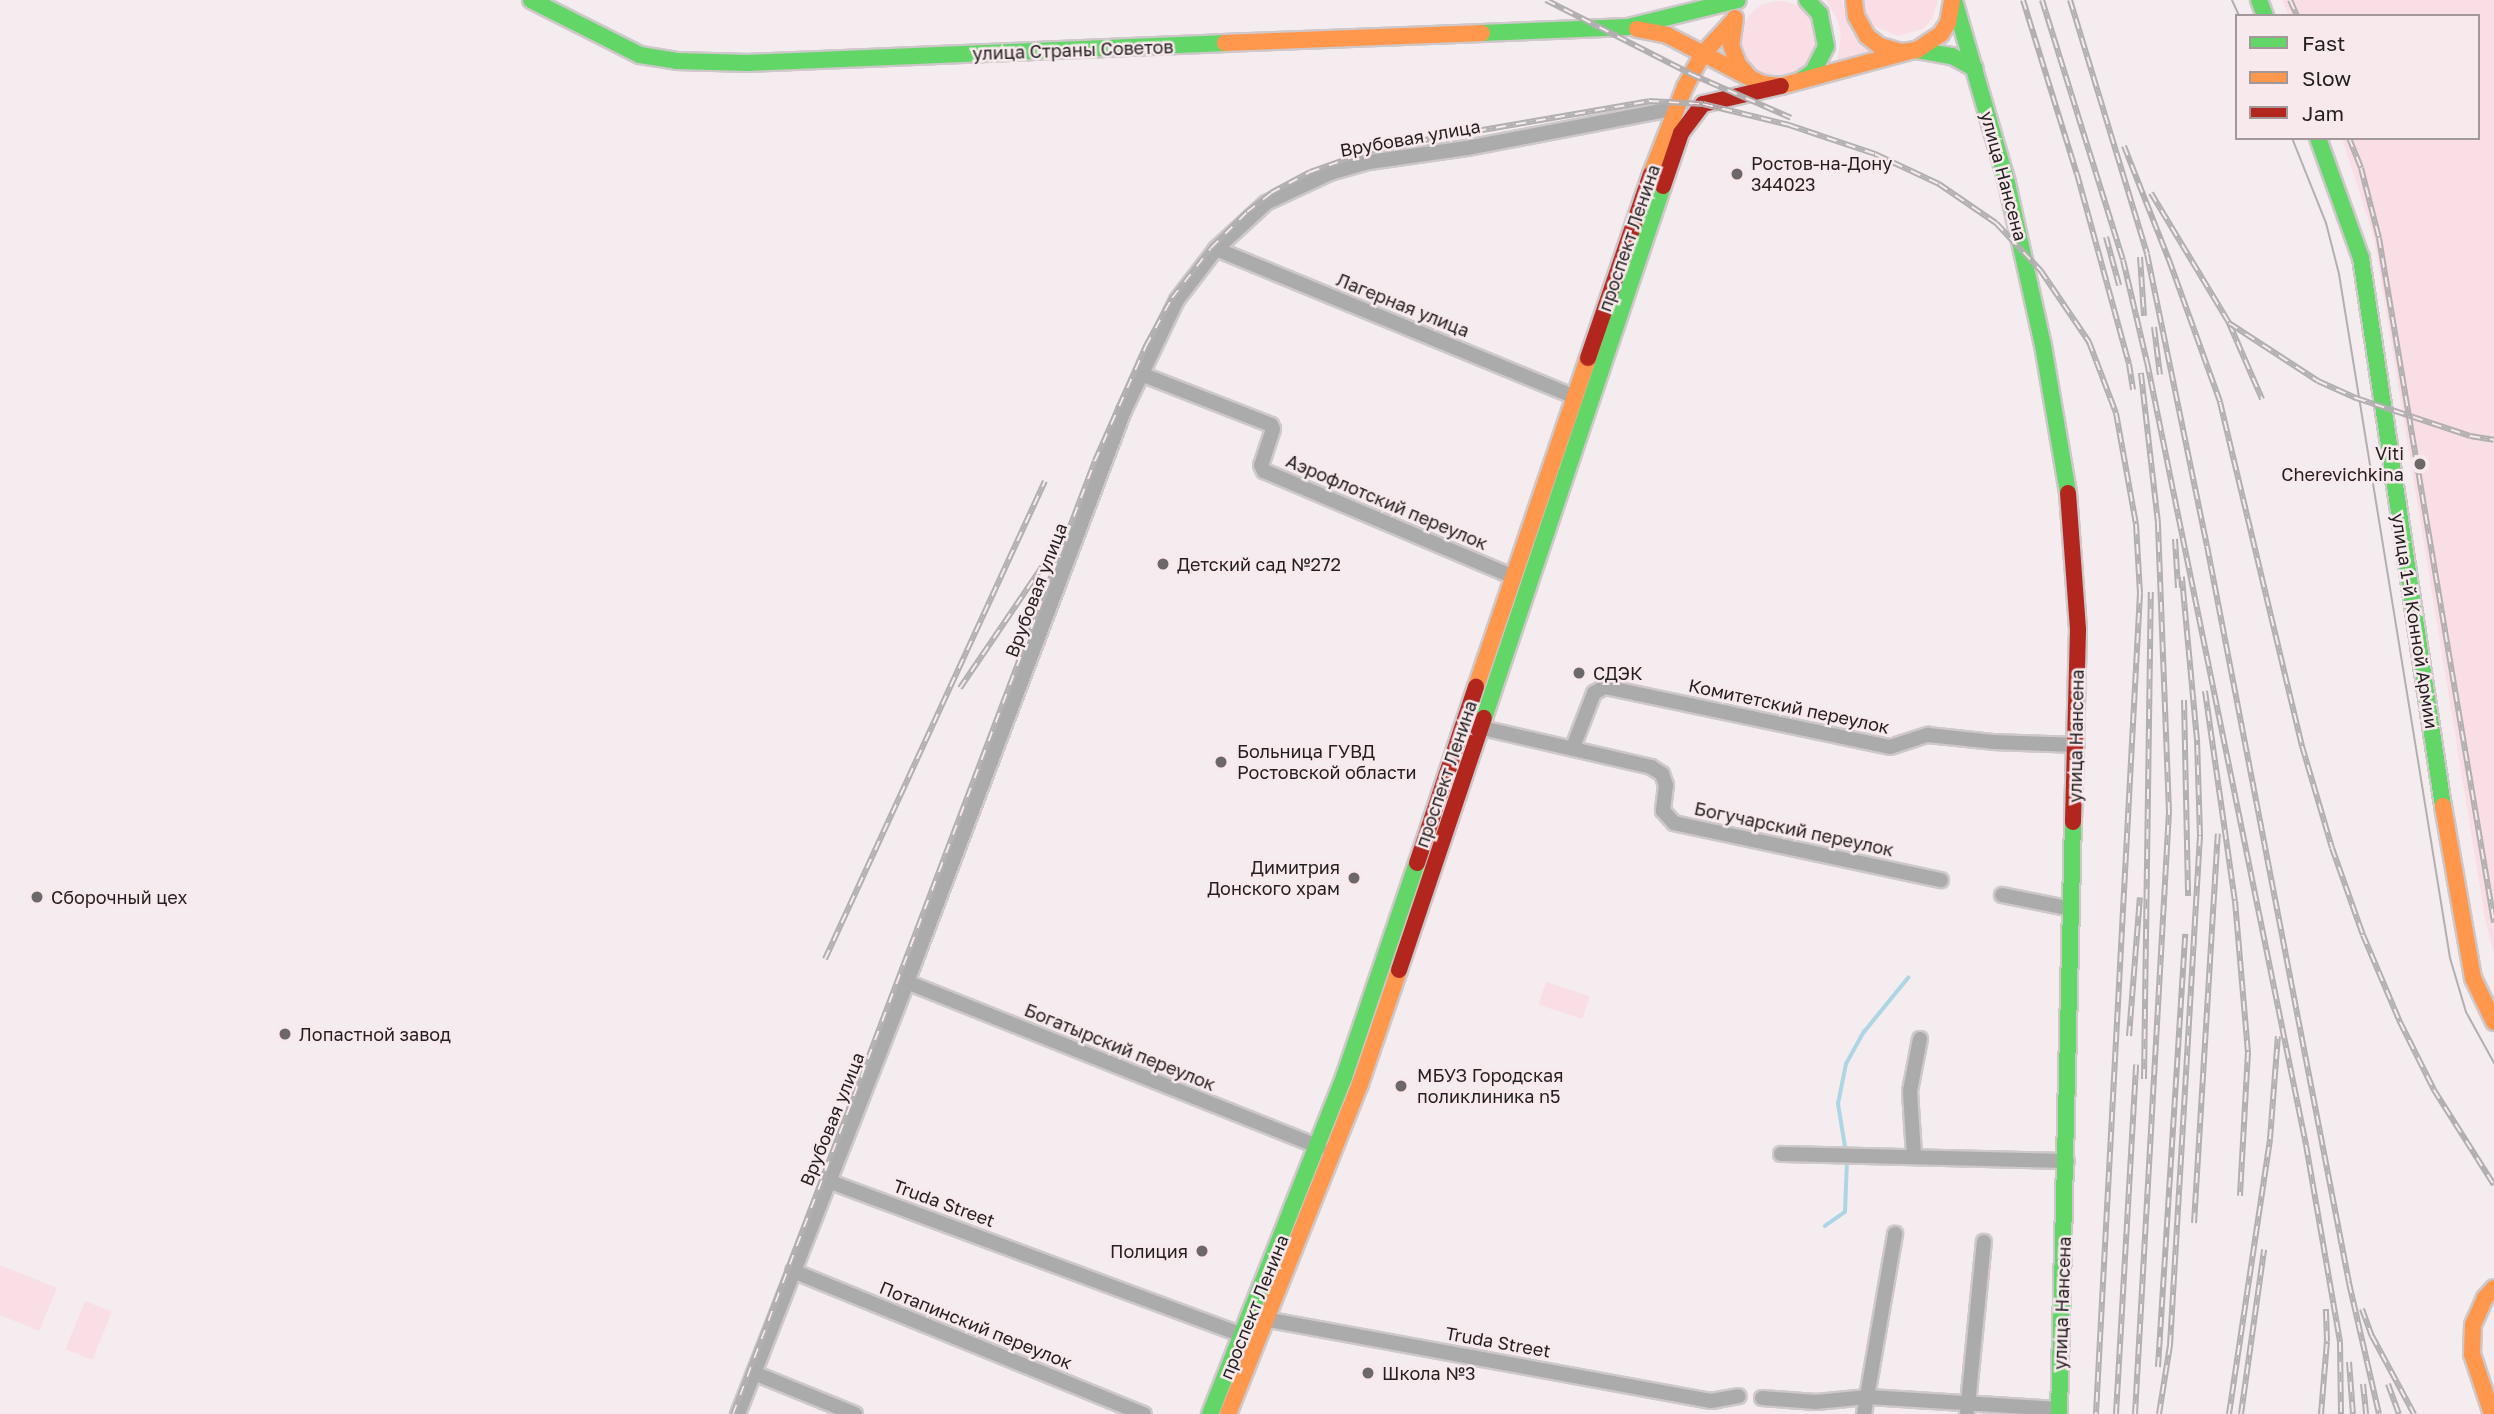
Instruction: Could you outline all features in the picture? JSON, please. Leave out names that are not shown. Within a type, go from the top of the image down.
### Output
[{"type":"main road","name":"улица Страны Советов","points":[[531,0],[640,55],[676,61],[749,63],[1628,27]]},
{"type":"main road","points":[[1628,27],[1738,0]]},
{"type":"main road","points":[[1674,131],[1676,108],[1702,54],[1751,0]]},
{"type":"main road","points":[[1628,27],[1667,35],[1763,84],[1788,85],[1813,72],[1826,46],[1825,29],[1820,14],[1807,0]]},
{"type":"main road","points":[[1854,0],[1856,16],[1862,30],[1873,42],[1890,50],[1915,50],[1952,56],[1975,69]]},
{"type":"main road","points":[[1674,131],[1703,104],[1788,85],[1915,50],[1941,34],[1948,23],[1953,0]]},
{"type":"main road","name":"улица Нансена","points":[[1953,0],[1975,69],[2023,251],[2067,482],[2078,630],[2059,1411]]},
{"type":"main road","points":[[1734,20],[1731,46],[1738,64],[1750,78]]},
{"type":"main road","name":"проспект Ленина","points":[[1228,1414],[1575,397],[1674,131]]},
{"type":"main road","name":"проспект Ленина","points":[[1210,1414],[1243,1335],[1259,1318],[1360,1084],[1478,727],[1557,508],[1674,131]]},
{"type":"main road","name":"улица 1-й Конной Армии","points":[[2319,140],[2361,258],[2456,894],[2473,978],[2494,1023]]},
{"type":"main road","points":[[2492,1414],[2472,1354],[2472,1344],[2473,1325],[2485,1298],[2494,1288]]},
{"type":"street","name":"Врубовая улица","points":[[738,1414],[1140,374],[1177,300],[1216,249],[1266,204],[1330,173],[1369,162],[1467,148],[1676,108]]},
{"type":"street","name":"Лагерная улица","points":[[1216,249],[1575,397]]},
{"type":"street","name":"Аэрофлотский переулок","points":[[1140,374],[1271,425],[1273,429],[1261,465],[1264,471],[1514,576]]},
{"type":"street","name":"Комитетский переулок","points":[[1573,747],[1594,693],[1605,687],[1890,747],[1928,736],[2077,745]]},
{"type":"street","name":"Богучарский переулок","points":[[1478,727],[1651,767],[1662,774],[1667,785],[1663,811],[1674,823],[1941,880]]},
{"type":"street","points":[[2002,895],[2072,909]]},
{"type":"street","name":"Богатырский переулок","points":[[907,982],[1319,1147]]},
{"type":"street","points":[[1914,1155],[1910,1091],[1920,1039]]},
{"type":"street","points":[[1781,1154],[1835,1157],[1914,1155],[2067,1161]]},
{"type":"street","name":"Truda Street","points":[[828,1181],[1243,1335]]},
{"type":"street","points":[[1864,1414],[1895,1234]]},
{"type":"street","points":[[1968,1409],[1984,1242]]},
{"type":"street","name":"Потапинский переулок","points":[[793,1271],[1144,1414]]},
{"type":"street","name":"Truda Street","points":[[1259,1318],[1711,1401],[1738,1395]]},
{"type":"street","points":[[754,1373],[855,1414]]},
{"type":"street","points":[[1762,1398],[1816,1402],[1868,1397],[1968,1409],[2059,1411]]},
{"type":"shaded area","points":[[1826,0],[1842,0],[1851,32],[1871,52],[1837,63],[1841,35],[1838,21]]},
{"type":"shaded area","points":[[1862,0],[1938,0],[1932,19],[1923,29],[1898,36],[1874,26],[1866,16]]},
{"type":"shaded area","points":[[2282,0],[2494,0],[2494,955],[2485,918],[2374,238],[2343,140],[2480,140],[2480,14],[2288,14]]},
{"type":"shaded area","points":[[1779,1],[1793,4],[1806,12],[1814,25],[1817,39],[1814,53],[1806,66],[1793,74],[1779,77],[1765,74],[1752,66],[1744,53],[1741,39],[1744,25],[1752,12],[1765,4]]},
{"type":"shaded area","points":[[1546,982],[1590,996],[1582,1019],[1539,1005]]},
{"type":"shaded area","points":[[0,1265],[57,1288],[39,1331],[0,1315]]},
{"type":"shaded area","points":[[85,1301],[112,1312],[92,1360],[66,1349]]},
{"type":"waterway","points":[[1846,1153],[1838,1104],[1846,1064],[1864,1032],[1908,978]]},
{"type":"waterway","points":[[1825,1226],[1845,1212],[1847,1161]]},
{"type":"tram line","points":[[2232,0],[2238,14]]},
{"type":"tram line","points":[[2293,140],[2326,223],[2339,274],[2450,958],[2466,1012],[2494,1063]]},
{"type":"railway","points":[[1546,0],[1691,74],[1791,118]]},
{"type":"railway","points":[[2023,0],[2077,174],[2129,364],[2133,390]]},
{"type":"railway","points":[[2042,0],[2123,260],[2147,362],[2306,1145],[2340,1342],[2341,1414]]},
{"type":"railway","points":[[2070,0],[2147,254],[2207,546],[2349,1283],[2379,1414]]},
{"type":"railway","points":[[2290,0],[2296,14]]},
{"type":"railway","points":[[733,1414],[1095,461],[1146,346],[1172,298],[1211,248],[1247,212],[1271,193],[1310,172],[1378,148],[1649,101],[1703,104],[1789,125],[1875,154],[1939,184],[1996,223],[2041,271],[2089,342],[2116,413],[2136,524],[2140,593],[2096,1414]]},
{"type":"railway","points":[[2350,140],[2361,168],[2379,238],[2494,922]]},
{"type":"railway","points":[[2124,146],[2169,260],[2220,402],[2302,746],[2332,848],[2363,935],[2400,1022],[2434,1090],[2494,1185]]},
{"type":"railway","points":[[2151,193],[2229,323],[2262,399]]},
{"type":"railway","points":[[2106,237],[2119,285]]},
{"type":"railway","points":[[2140,257],[2144,316]]},
{"type":"railway","points":[[2229,323],[2318,381],[2356,398],[2470,436],[2494,440]]},
{"type":"railway","points":[[2154,327],[2160,375]]},
{"type":"railway","points":[[2135,1414],[2169,812],[2158,523],[2141,373]]},
{"type":"railway","points":[[825,959],[1045,481]]},
{"type":"railway","points":[[2175,539],[2178,588]]},
{"type":"railway","points":[[960,688],[1056,546]]},
{"type":"railway","points":[[2159,1414],[2170,1345],[2200,835],[2197,740],[2182,577]]},
{"type":"railway","points":[[2144,1079],[2151,592]]},
{"type":"railway","points":[[2205,691],[2235,901],[2248,1052],[2240,1196]]},
{"type":"railway","points":[[2184,700],[2188,896]]},
{"type":"railway","points":[[2194,1223],[2218,834]]},
{"type":"railway","points":[[2129,1036],[2140,897]]},
{"type":"railway","points":[[2158,1367],[2185,934]]},
{"type":"railway","points":[[2229,1414],[2270,1139],[2278,1036]]},
{"type":"railway","points":[[2116,1414],[2136,1065]]},
{"type":"railway","points":[[2241,1414],[2264,1250]]},
{"type":"railway","points":[[2321,1414],[2327,1341],[2326,1309]]},
{"type":"railway","points":[[2362,1309],[2372,1336],[2414,1414]]},
{"type":"railway","points":[[2349,1362],[2353,1414]]},
{"type":"railway","points":[[2363,1384],[2366,1414]]},
{"type":"railway","points":[[2388,1384],[2399,1414]]},
{"type":"traffic: fast","points":[[531,0],[640,55],[676,61],[749,63],[1225,43]]},
{"type":"traffic: fast","points":[[1482,33],[1628,27],[1738,0]]},
{"type":"traffic: fast","points":[[1801,80],[1813,72],[1826,46],[1820,14],[1807,0]]},
{"type":"traffic: fast","points":[[1954,0],[2007,183],[2043,345],[2068,493]]},
{"type":"traffic: fast","points":[[2259,0],[2264,14]]},
{"type":"traffic: fast","points":[[1917,50],[1952,56],[1975,69]]},
{"type":"traffic: fast","points":[[2319,140],[2361,258],[2443,806]]},
{"type":"traffic: fast","points":[[1484,718],[1663,186]]},
{"type":"traffic: fast","points":[[2059,1414],[2073,822]]},
{"type":"traffic: fast","points":[[1210,1414],[1344,1077],[1417,863]]},
{"type":"traffic: slow","points":[[1854,0],[1856,16],[1867,36],[1880,46],[1901,52],[1917,50],[1941,34],[1948,23],[1952,0]]},
{"type":"traffic: slow","points":[[1735,18],[1731,45],[1738,64],[1750,78],[1763,84],[1781,86],[1911,51]]},
{"type":"traffic: slow","points":[[1651,174],[1685,87],[1702,55],[1734,20]]},
{"type":"traffic: slow","points":[[1637,29],[1667,35],[1748,77]]},
{"type":"traffic: slow","points":[[1225,43],[1482,33]]},
{"type":"traffic: slow","points":[[1476,687],[1588,358]]},
{"type":"traffic: slow","points":[[2443,806],[2473,978],[2494,1022]]},
{"type":"traffic: slow","points":[[1228,1414],[1360,1084],[1399,970]]},
{"type":"traffic: slow","points":[[2492,1414],[2472,1354],[2473,1325],[2485,1298],[2494,1288]]},
{"type":"traffic: jam","points":[[1663,186],[1681,133],[1703,104],[1781,86]]},
{"type":"traffic: jam","points":[[1588,358],[1651,174]]},
{"type":"traffic: jam","points":[[2068,493],[2078,630],[2073,822]]},
{"type":"traffic: jam","points":[[1417,863],[1476,687]]},
{"type":"traffic: jam","points":[[1399,970],[1484,718]]},
{"type":"place","name":"Ростов-на-Дону 344023","points":[[1737,174]]},
{"type":"place","name":"Viti Cherevichkina","points":[[2420,464]]},
{"type":"place","name":"Детский сад №272","points":[[1163,564]]},
{"type":"place","name":"СДЭК","points":[[1579,673]]},
{"type":"place","name":"Больница ГУВД Ростовской области","points":[[1221,762]]},
{"type":"place","name":"Димитрия Донского храм","points":[[1354,878]]},
{"type":"place","name":"Сборочный цех","points":[[37,897]]},
{"type":"place","name":"Лопастной завод","points":[[285,1034]]},
{"type":"place","name":"МБУЗ Городская поликлиника n5","points":[[1401,1086]]},
{"type":"place","name":"Полиция","points":[[1202,1251]]},
{"type":"place","name":"Школа №3","points":[[1368,1373]]}]
